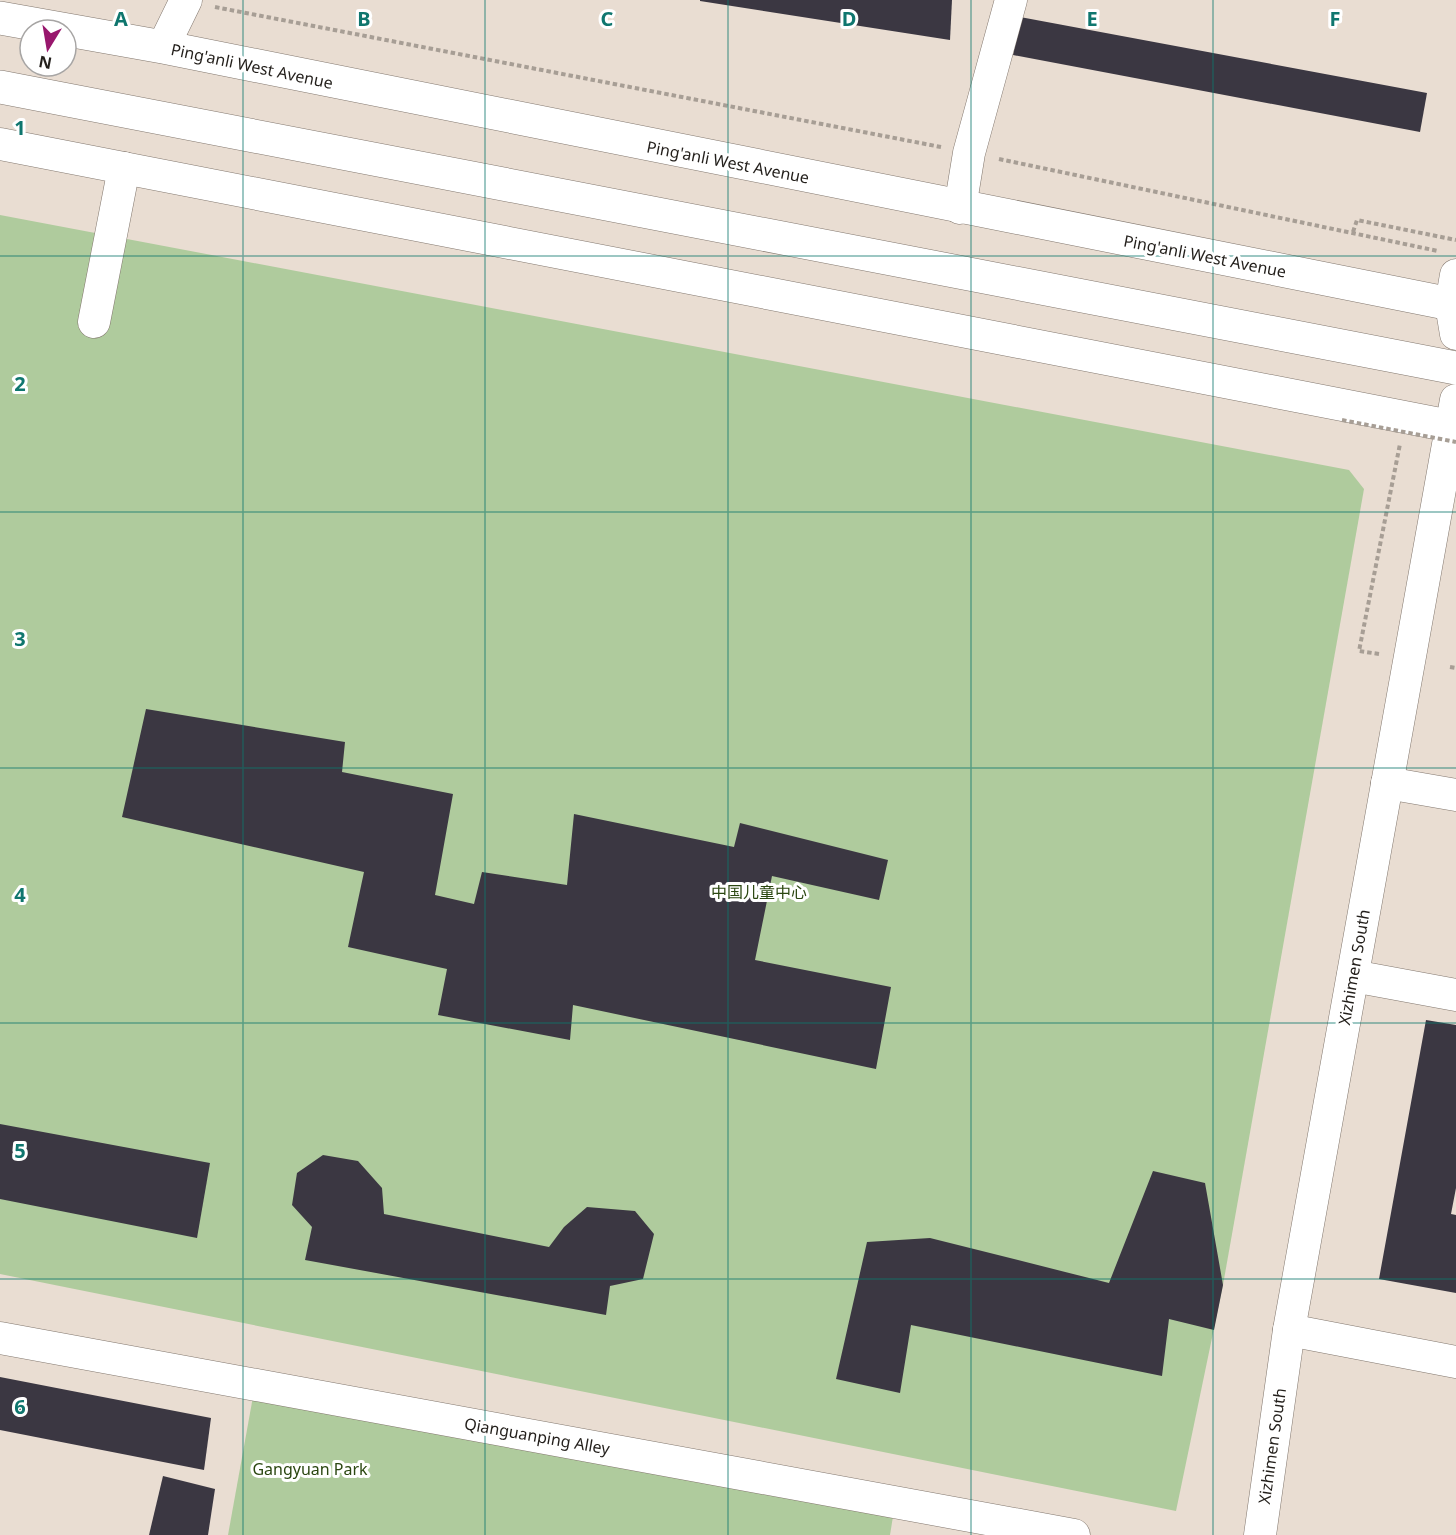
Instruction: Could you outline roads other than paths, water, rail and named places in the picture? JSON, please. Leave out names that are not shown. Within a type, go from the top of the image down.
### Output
[{"type":"main road","name":"Ping'anli West Avenue","points":[[0,18],[163,47],[960,208],[1453,294]]},
{"type":"main road","points":[[0,87],[1456,368]]},
{"type":"street","points":[[960,208],[969,153],[1011,0]]},
{"type":"street","points":[[163,47],[186,1]]},
{"type":"street","points":[[0,144],[1455,424]]},
{"type":"street","points":[[94,322],[124,168]]},
{"type":"street","name":"Xizhimen South","points":[[1260,1535],[1289,1330],[1387,783],[1455,424]]},
{"type":"street","points":[[1387,783],[1456,795]]},
{"type":"street","points":[[1353,976],[1456,996]]},
{"type":"street","points":[[1289,1330],[1456,1362]]},
{"type":"street","name":"Qianguanping Alley","points":[[0,1338],[1074,1535]]},
{"type":"park label","name":"中国儿童中心","points":[[759,892]]},
{"type":"park label","name":"Gangyuan Park","points":[[310,1469]]}]
